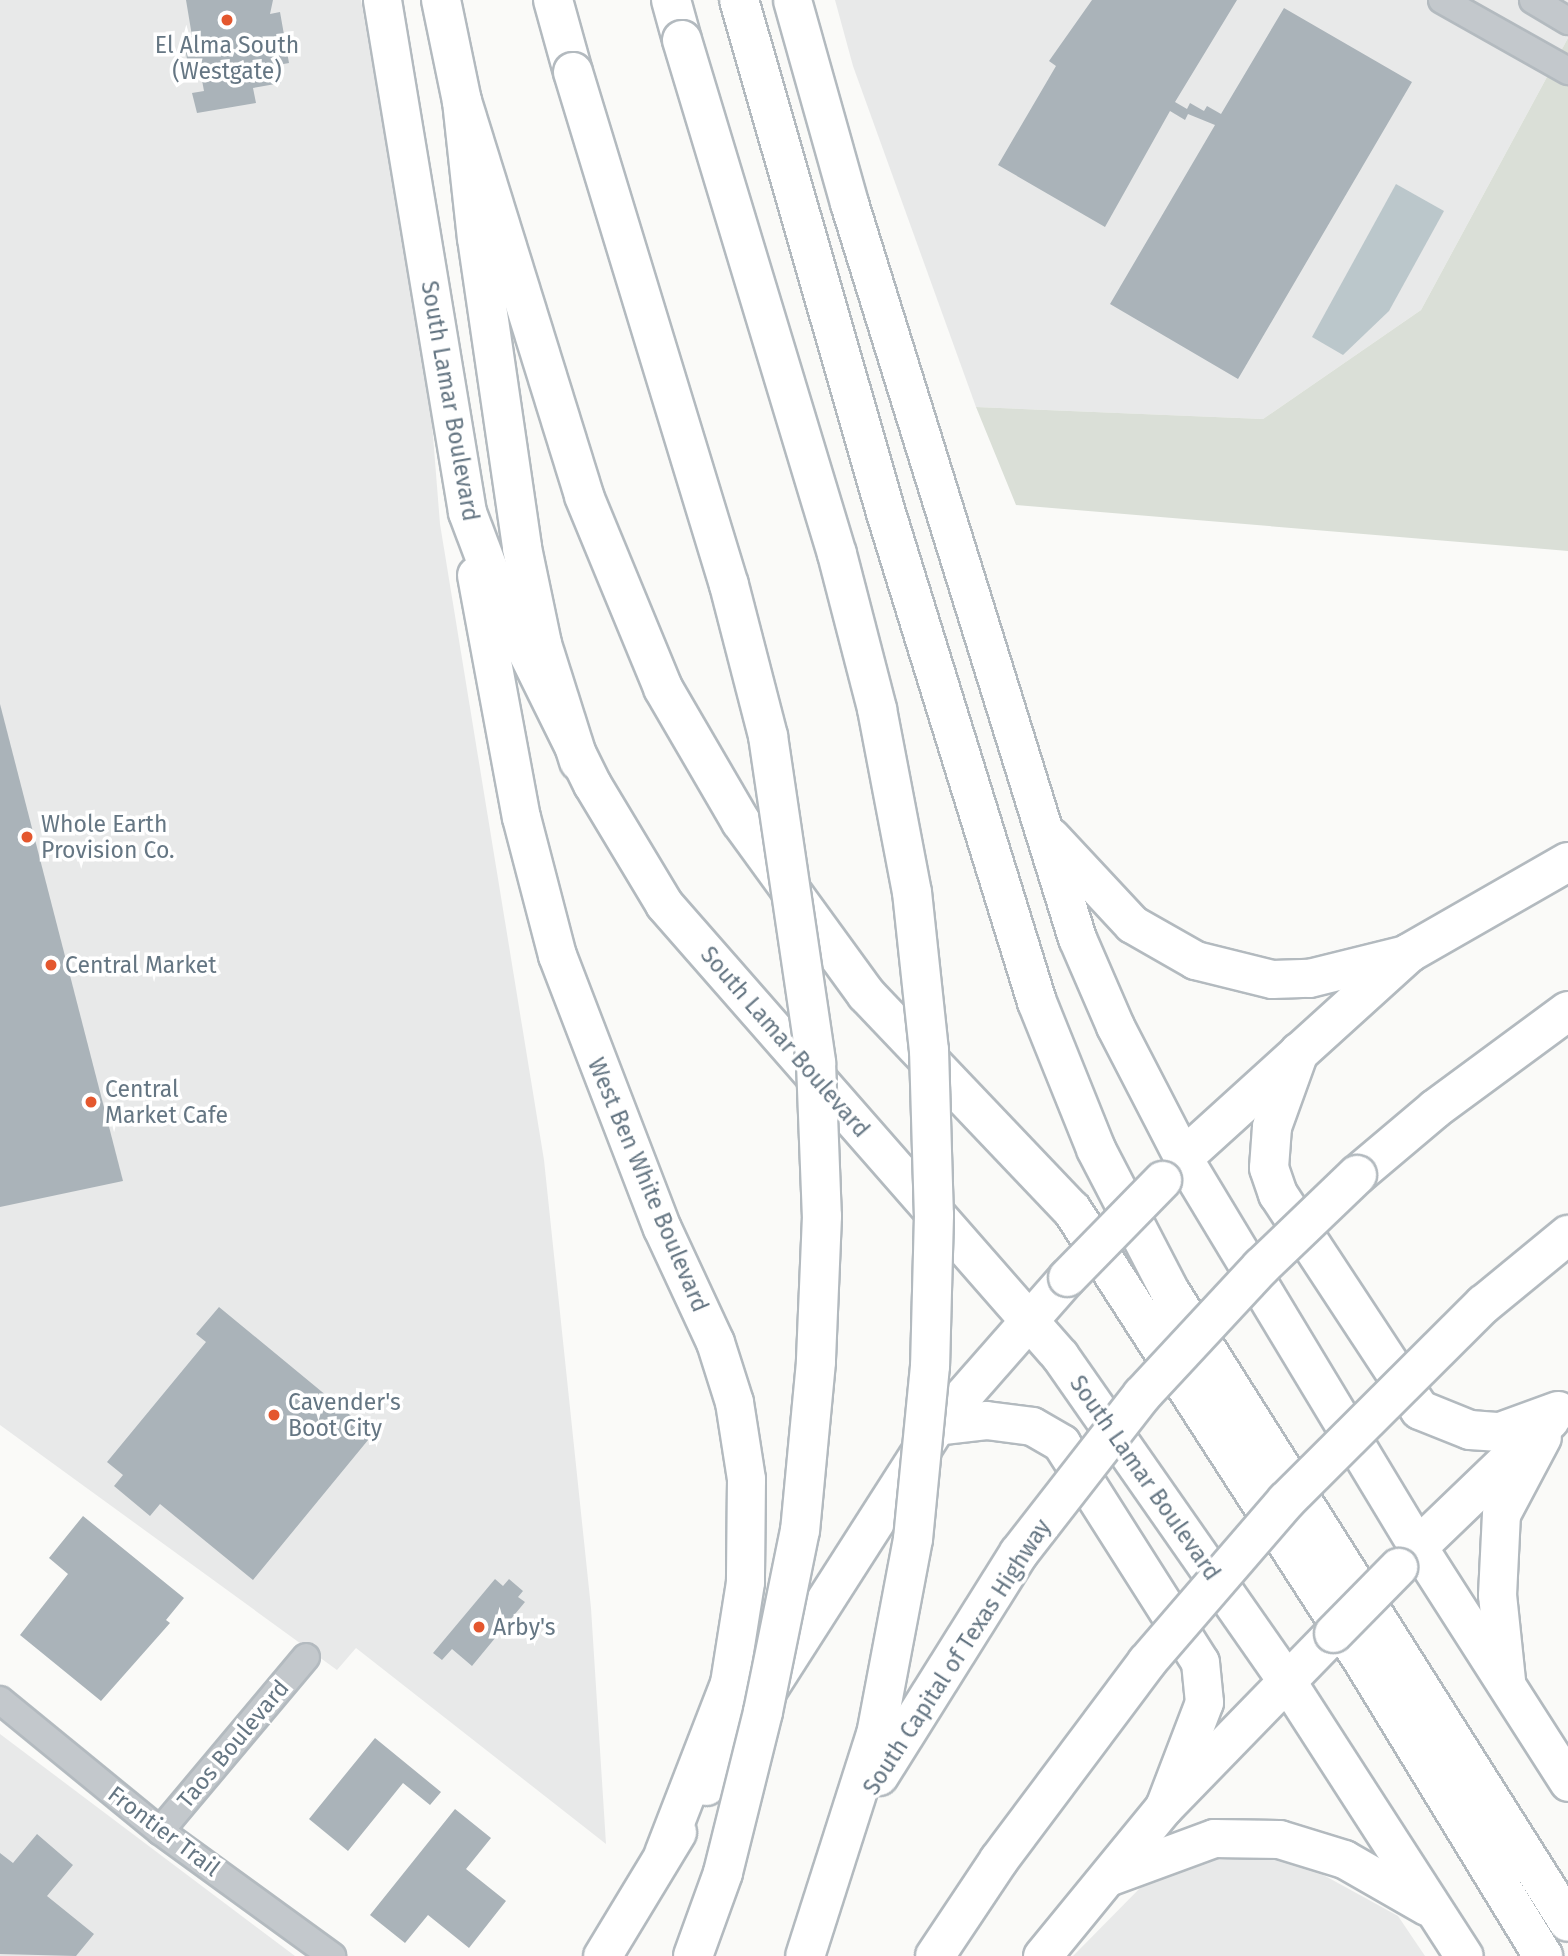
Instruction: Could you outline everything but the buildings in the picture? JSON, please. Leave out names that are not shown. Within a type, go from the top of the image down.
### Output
[{"type":"highway","points":[[441,0],[462,101],[584,496],[663,688],[741,822],[866,994],[1072,1210],[1363,1661],[1543,1956]]},
{"type":"highway","points":[[553,0],[729,585],[768,736],[816,1063],[822,1216],[816,1362],[800,1530],[763,1712],[723,1873],[693,1956]]},
{"type":"highway","points":[[671,0],[836,554],[877,709],[912,892],[929,1050],[934,1215],[930,1366],[914,1539],[876,1734],[805,1956]]},
{"type":"highway","points":[[739,0],[886,513],[1037,1002],[1096,1150],[1169,1290],[1568,1922]]},
{"type":"highway","points":[[462,101],[477,238],[522,548],[542,644],[579,761]]},
{"type":"highway","points":[[1172,1169],[1409,953],[1568,862]]},
{"type":"highway","name":"South Capital of Texas Highway","points":[[777,1956],[904,1731],[1019,1553],[1142,1395],[1261,1267],[1357,1175],[1436,1109],[1568,1012]]},
{"type":"highway","points":[[1299,1052],[1272,1127],[1269,1168],[1278,1194],[1420,1410],[1470,1430],[1500,1432],[1563,1407]]},
{"type":"highway","points":[[935,1956],[999,1860],[1147,1662],[1286,1500],[1484,1304],[1568,1235]]},
{"type":"highway","points":[[1408,1557],[1563,1407]]},
{"type":"main road","name":"South Lamar Boulevard","points":[[383,0],[467,512],[498,594],[579,761],[664,904],[1030,1317],[1286,1680],[1464,1956]]},
{"type":"main road","points":[[792,0],[849,203],[1077,938],[1172,1169],[1408,1557],[1507,1688],[1568,1782]]},
{"type":"main road","name":"West Ben White Boulevard","points":[[467,512],[493,682],[521,817],[557,955],[663,1228],[715,1342],[734,1402],[746,1479],[745,1582],[729,1683],[663,1853]]},
{"type":"main road","points":[[1046,832],[1132,923],[1195,960],[1272,979],[1309,978],[1409,953]]},
{"type":"main road","name":"West Ben White Boulevard","points":[[602,1956],[663,1853],[936,1426],[1030,1317],[1172,1169]]},
{"type":"main road","points":[[1507,1688],[1497,1584],[1501,1514],[1519,1473],[1563,1407]]},
{"type":"main road","points":[[936,1426],[986,1420],[1032,1426],[1061,1443],[1200,1662],[1204,1702],[1164,1807]]},
{"type":"main road","points":[[1042,1956],[1101,1880],[1164,1807],[1408,1557]]},
{"type":"main road","points":[[1101,1880],[1214,1838],[1279,1839],[1344,1859],[1438,1914]]},
{"type":"street","points":[[1442,0],[1568,71]]},
{"type":"street","points":[[1533,0],[1568,21]]},
{"type":"street","name":"Taos Boulevard","points":[[160,1831],[306,1657]]},
{"type":"street","name":"Frontier Trail","points":[[0,1700],[160,1831],[332,1956]]},
{"type":"shaded area","points":[[0,0],[361,0],[430,398],[440,524],[544,1160],[591,1608],[606,1844],[356,1648],[337,1670],[0,1425]]},
{"type":"shaded area","points":[[835,0],[1568,0],[1568,38],[1421,310],[1263,419],[976,407],[853,66]]},
{"type":"shaded area","points":[[1568,38],[1568,551],[1016,505],[976,407],[1263,419],[1421,310]]},
{"type":"shaded area","points":[[1396,184],[1444,211],[1389,311],[1343,355],[1312,337]]},
{"type":"shaded area","points":[[0,1734],[295,1956],[0,1956]]},
{"type":"shaded area","points":[[1287,1855],[1398,1916],[1425,1956],[1073,1956],[1143,1885],[1202,1858]]},
{"type":"place","name":"El Alma South (Westgate)","points":[[227,20]]},
{"type":"place","name":"Whole Earth Provision Co.","points":[[27,837]]},
{"type":"place","name":"Central Market","points":[[51,965]]},
{"type":"place","name":"Central Market Cafe","points":[[91,1102]]},
{"type":"place","name":"Cavender's Boot City","points":[[274,1415]]},
{"type":"place","name":"Arby's","points":[[479,1627]]}]
